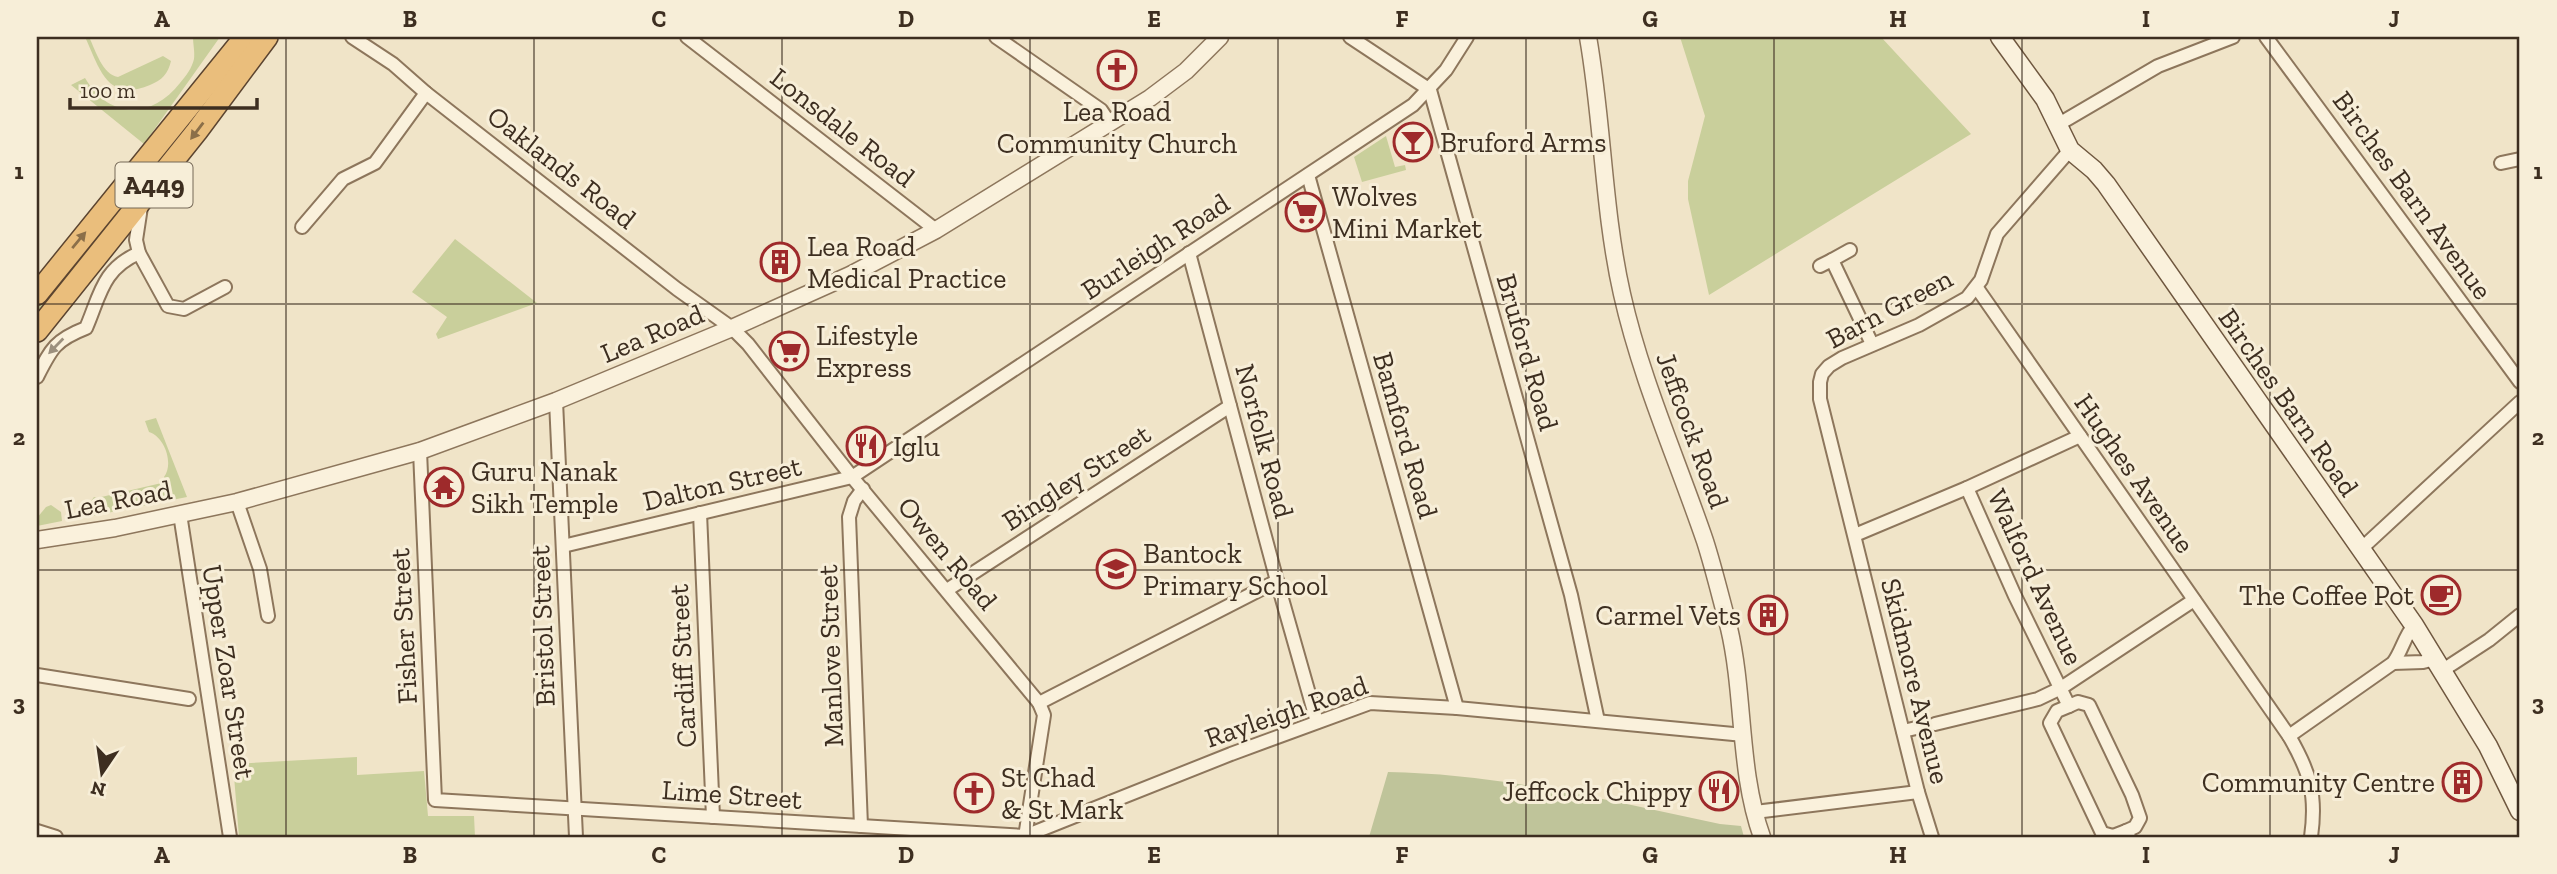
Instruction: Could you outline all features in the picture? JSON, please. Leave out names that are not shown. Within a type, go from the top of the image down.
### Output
[{"type":"highway","points":[[222,67],[237,37]]},
{"type":"highway","name":"A449","points":[[37,294],[65,256],[245,37]]},
{"type":"highway","name":"A449","points":[[37,331],[142,201],[267,37]]},
{"type":"main road","name":"Birches Barn Road","points":[[2000,37],[2045,99],[2070,150],[2106,184],[2414,625],[2488,746],[2520,811]]},
{"type":"street","name":"Lonsdale Road","points":[[687,37],[936,229]]},
{"type":"street","points":[[996,37],[1101,110],[1109,122]]},
{"type":"street","name":"Lea Road","points":[[39,541],[237,502],[420,451],[556,401],[732,328],[850,275],[936,229],[1150,98],[1175,80],[1220,37]]},
{"type":"street","points":[[1350,37],[1430,90]]},
{"type":"street","name":"Burleigh Road","points":[[852,477],[1413,105],[1446,70],[1467,37]]},
{"type":"street","name":"Jeffcock Road","points":[[1588,37],[1598,94],[1606,195],[1622,294],[1650,391],[1709,556],[1729,631],[1755,812],[1762,837]]},
{"type":"street","points":[[2059,124],[2158,66],[2233,37]]},
{"type":"street","name":"Birches Barn Avenue","points":[[2266,37],[2520,382]]},
{"type":"street","name":"Oaklands Road","points":[[358,39],[677,289],[732,328]]},
{"type":"street","name":"Bruford Road","points":[[1430,90],[1571,595],[1598,721]]},
{"type":"street","points":[[302,227],[343,178],[375,163],[426,93]]},
{"type":"street","points":[[1977,288],[1997,234],[2070,150]]},
{"type":"street","points":[[2501,163],[2520,159]]},
{"type":"street","name":"Bamford Road","points":[[1308,175],[1457,708]]},
{"type":"street","points":[[142,201],[136,240],[139,253],[169,306],[184,309],[225,287]]},
{"type":"street","points":[[1850,250],[1826,263],[1872,344]]},
{"type":"street","points":[[37,377],[53,347],[69,334],[86,328],[104,282],[121,264],[139,253]]},
{"type":"street","name":"Norfolk Road","points":[[1189,253],[1317,722]]},
{"type":"street","name":"Barn Green","points":[[1854,535],[1820,399],[1822,374],[1829,366],[1947,310],[1967,298],[1977,288]]},
{"type":"street","name":"Hughes Avenue","points":[[1977,288],[2289,736],[2309,773],[2312,786],[2314,823],[2311,837]]},
{"type":"street","name":"Owen Road","points":[[732,328],[776,378],[852,477],[1040,703]]},
{"type":"street","name":"Bristol Street","points":[[556,401],[576,837]]},
{"type":"street","points":[[2361,549],[2520,402]]},
{"type":"street","name":"Bingley Street","points":[[947,590],[1230,406]]},
{"type":"street","name":"Walford Avenue","points":[[1854,535],[1967,488],[2080,436]]},
{"type":"street","name":"Fisher Street","points":[[420,451],[435,800]]},
{"type":"street","name":"Dalton Street","points":[[563,546],[852,477]]},
{"type":"street","name":"Walford Avenue","points":[[1967,488],[2015,596],[2069,706]]},
{"type":"street","name":"Manlove Street","points":[[861,826],[849,517],[854,501],[863,489]]},
{"type":"street","points":[[237,502],[260,569],[268,616]]},
{"type":"street","name":"Cardiff Street","points":[[699,513],[713,817]]},
{"type":"street","name":"Upper Zoar Street","points":[[180,514],[230,837]]},
{"type":"street","name":"Skidmore Avenue","points":[[1854,535],[1918,792],[1932,837]]},
{"type":"street","points":[[1025,836],[1044,715],[1040,703],[1277,581]]},
{"type":"street","name":"Walford Avenue","points":[[1903,731],[2038,699],[2061,688],[2194,600]]},
{"type":"street","points":[[2393,663],[2439,664],[2489,640],[2520,615]]},
{"type":"street","points":[[2289,736],[2393,663],[2407,633],[2414,625]]},
{"type":"street","points":[[37,675],[189,699]]},
{"type":"street","name":"Rayleigh Road","points":[[1025,836],[1317,722],[1377,702],[1744,735]]},
{"type":"street","name":"Walford Avenue","points":[[2078,702],[2088,705],[2132,795],[2140,818],[2128,834],[2113,836],[2102,833],[2050,723],[2057,710],[2069,706],[2078,702]]},
{"type":"street","points":[[1755,812],[1918,792]]},
{"type":"street","name":"Lime Street","points":[[435,800],[1025,836]]},
{"type":"street","points":[[37,831],[55,837]]},
{"type":"green space","points":[[85,37],[89,37],[104,67],[112,75],[118,77],[163,56],[171,61],[170,66],[164,76],[154,83],[124,90],[107,80]]},
{"type":"green space","points":[[193,37],[220,37],[144,144],[71,85],[85,78],[106,101],[131,110],[156,104],[169,95],[190,69],[194,56]]},
{"type":"green space","points":[[1680,37],[1881,37],[1971,134],[1709,295],[1688,199],[1688,181],[1705,116]]},
{"type":"green space","points":[[1386,136],[1395,167],[1405,165],[1406,170],[1362,182],[1354,157]]},
{"type":"green space","points":[[177,137],[181,141],[37,315],[37,307],[78,253]]},
{"type":"green space","points":[[455,239],[537,303],[438,339],[436,334],[447,317],[412,292]]},
{"type":"green space","points":[[156,418],[187,497],[92,516],[87,514],[86,508],[94,497],[166,482],[166,452],[160,439],[149,432],[145,421]]},
{"type":"green space","points":[[51,505],[61,512],[62,521],[37,526],[37,518]]},
{"type":"green space","points":[[357,757],[357,775],[424,771],[428,816],[474,816],[475,837],[239,837],[233,764]]},
{"type":"green space","points":[[1388,772],[1472,778],[1555,790],[1741,826],[1744,837],[1369,837]]},
{"type":"place","name":"Lea Road Community Church","points":[[1117,70]]},
{"type":"place","name":"Bruford Arms","points":[[1413,142]]},
{"type":"place","name":"Wolves Mini Market","points":[[1305,212]]},
{"type":"place","name":"Lea Road Medical Practice","points":[[780,262]]},
{"type":"place","name":"Lifestyle Express","points":[[789,351]]},
{"type":"place","name":"Iglu","points":[[866,446]]},
{"type":"place","name":"Guru Nanak Sikh Temple","points":[[444,487]]},
{"type":"place","name":"Bantock Primary School","points":[[1116,569]]},
{"type":"place","name":"The Coffee Pot","points":[[2441,595]]},
{"type":"place","name":"Carmel Vets","points":[[1768,615]]},
{"type":"place","name":"Community Centre","points":[[2462,782]]},
{"type":"place","name":"Jeffcock Chippy","points":[[1719,791]]},
{"type":"place","name":"St Chad & St Mark","points":[[974,793]]}]
